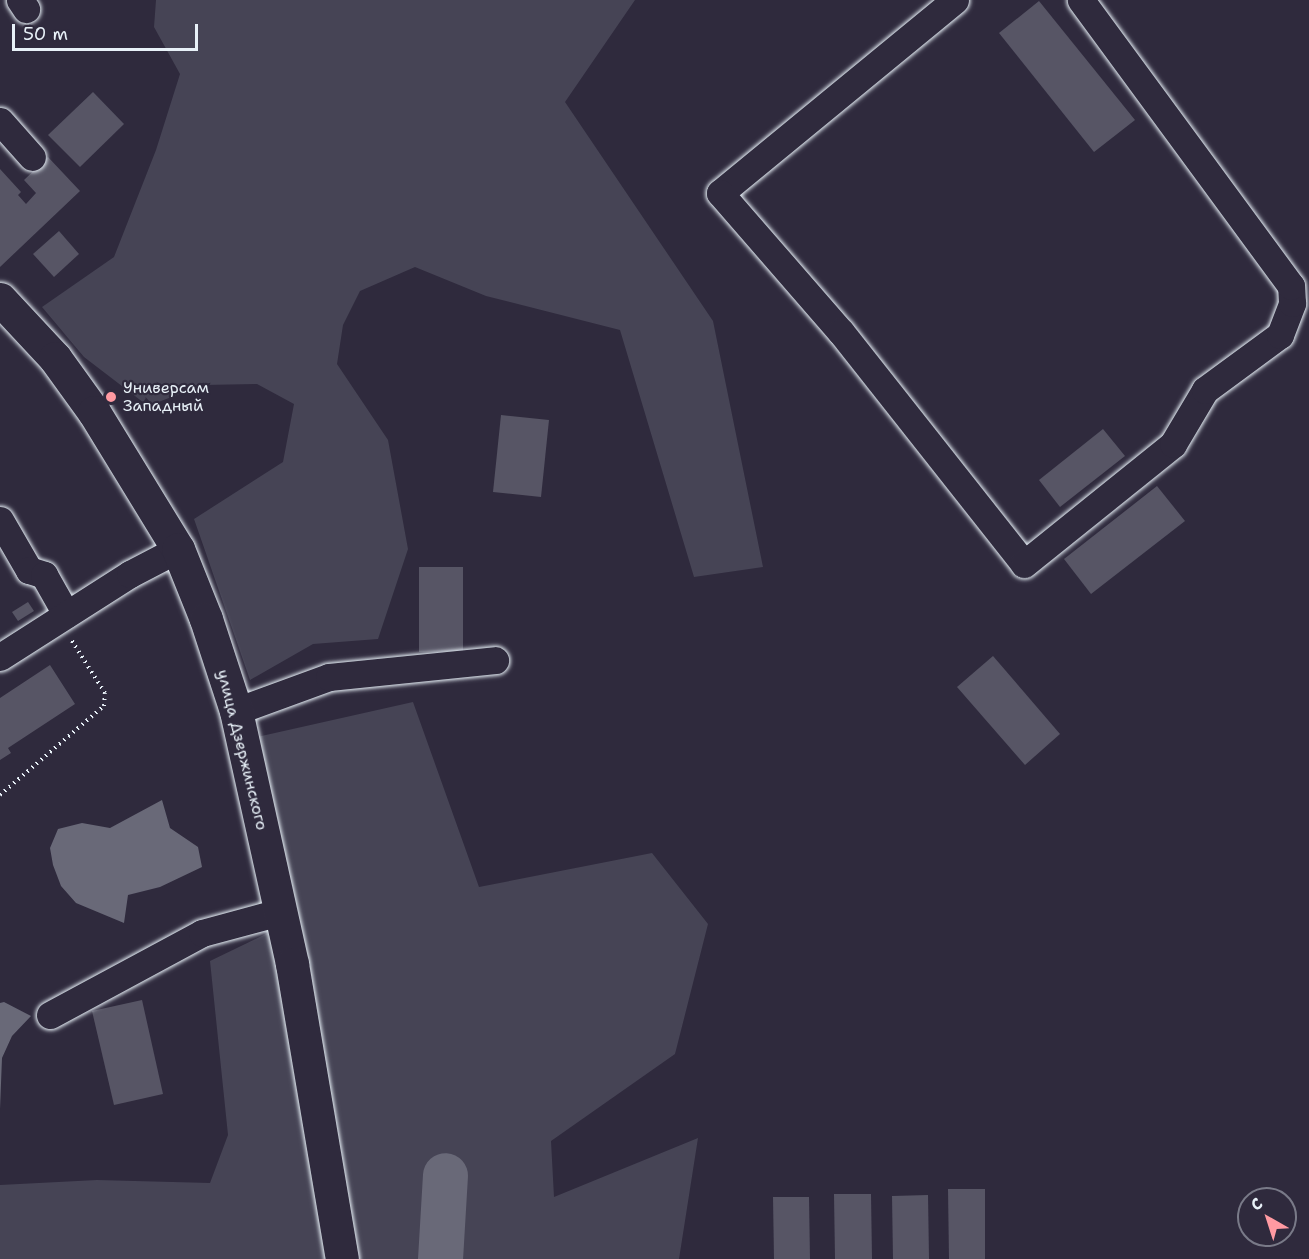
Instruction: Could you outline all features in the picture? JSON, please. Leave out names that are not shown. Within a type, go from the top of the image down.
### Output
[{"type":"main road","name":"улица Дзержинского","points":[[0,299],[55,358],[94,412],[178,549],[236,711],[280,912],[342,1259]]},
{"type":"street","points":[[955,0],[720,194],[841,332],[1024,564],[1173,444],[1205,390],[1280,335],[1292,303],[1291,286],[1081,0]]},
{"type":"street","points":[[0,121],[32,157]]},
{"type":"street","points":[[0,520],[29,570],[44,575],[62,617]]},
{"type":"street","points":[[0,657],[62,617],[178,549]]},
{"type":"street","points":[[236,711],[329,677],[495,660]]},
{"type":"street","points":[[50,1015],[202,933],[280,912]]},
{"type":"path","points":[[0,795],[32,764],[94,719],[104,706],[105,693],[62,617]]},
{"type":"shaded area","points":[[156,0],[635,0],[565,102],[713,321],[763,567],[694,577],[620,330],[486,296],[415,267],[360,291],[343,325],[337,364],[388,440],[408,549],[378,639],[313,644],[250,680],[194,519],[283,462],[294,404],[257,384],[203,385],[148,406],[84,357],[42,307],[114,257],[156,150],[180,74],[154,27]]},
{"type":"shaded area","points":[[413,702],[479,887],[652,853],[708,924],[675,1054],[551,1141],[554,1197],[698,1138],[679,1259],[0,1259],[0,1185],[97,1180],[210,1183],[228,1135],[210,961],[295,920],[257,737]]},
{"type":"water","points":[[162,800],[170,828],[198,847],[202,867],[160,887],[128,895],[124,923],[76,903],[61,886],[53,865],[50,848],[58,829],[82,823],[110,828]]},
{"type":"water","points":[[4,1002],[31,1016],[12,1036],[2,1058],[0,1109],[0,1003]]},
{"type":"building","points":[[1039,1],[1135,120],[1094,152],[999,33]]},
{"type":"building","points":[[93,92],[124,124],[80,167],[48,135]]},
{"type":"building","points":[[48,157],[80,191],[0,267],[0,169],[21,192],[18,195],[26,204],[36,193],[24,180]]},
{"type":"building","points":[[59,231],[79,254],[54,277],[33,254]]},
{"type":"building","points":[[501,415],[549,420],[541,497],[493,492]]},
{"type":"building","points":[[1103,429],[1125,456],[1060,507],[1039,480]]},
{"type":"building","points":[[1157,486],[1185,521],[1091,594],[1064,559]]},
{"type":"building","points":[[419,567],[463,567],[463,651],[419,652]]},
{"type":"building","points":[[28,602],[34,611],[18,621],[12,612]]},
{"type":"building","points":[[993,656],[1060,734],[1025,765],[957,687]]},
{"type":"building","points":[[50,665],[75,704],[8,748],[11,753],[0,760],[0,698]]},
{"type":"building","points":[[142,1000],[163,1094],[114,1105],[92,1011]]},
{"type":"building","points":[[948,1189],[985,1189],[985,1259],[949,1259]]},
{"type":"building","points":[[834,1194],[871,1194],[872,1259],[835,1259]]},
{"type":"building","points":[[928,1195],[929,1259],[893,1259],[892,1196]]},
{"type":"building","points":[[773,1197],[809,1197],[810,1259],[774,1259]]},
{"type":"waterway","points":[[440,1259],[445,1175]]},
{"type":"place","name":"Универсам Западный","points":[[111,397]]}]
